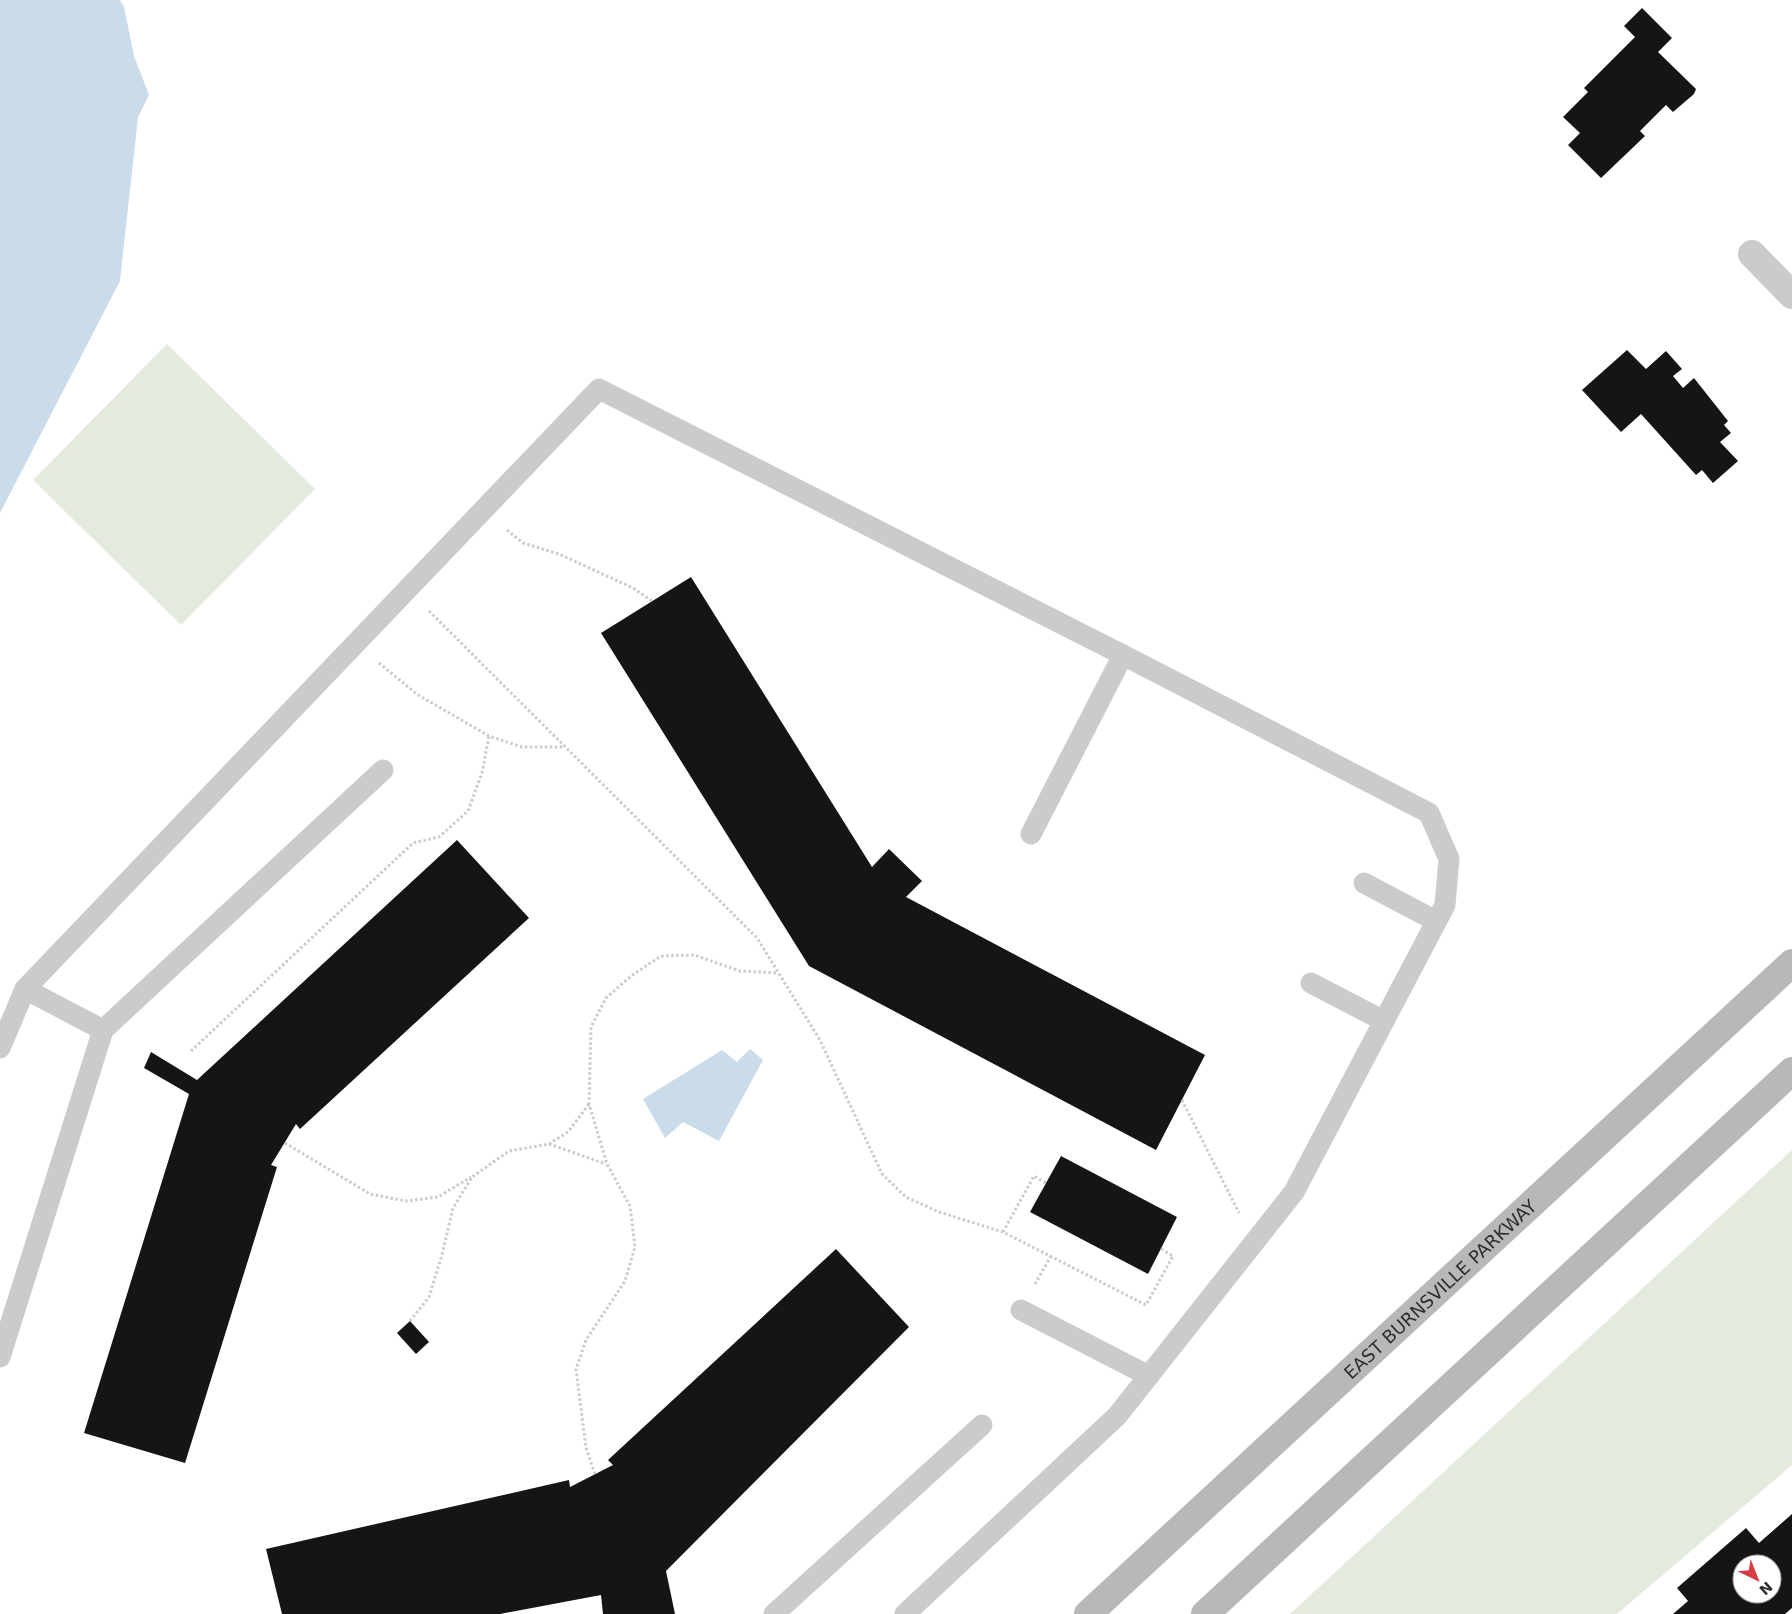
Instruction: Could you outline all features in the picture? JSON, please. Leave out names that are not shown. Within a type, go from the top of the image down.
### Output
[{"type":"street","points":[[1752,254],[1792,295]]},
{"type":"street","name":"EAST BURNSVILLE PARKWAY","points":[[1088,1614],[1792,963]]},
{"type":"street","points":[[1205,1614],[1792,1072]]},
{"type":"lane","points":[[0,1048],[26,990],[599,390],[1123,655],[1429,813],[1449,859],[1445,905],[1294,1192],[1117,1416],[905,1614]]},
{"type":"lane","points":[[1031,834],[1123,655]]},
{"type":"lane","points":[[0,1356],[103,1030],[383,770]]},
{"type":"lane","points":[[1364,883],[1436,921]]},
{"type":"lane","points":[[1311,983],[1384,1021]]},
{"type":"lane","points":[[26,990],[103,1030]]},
{"type":"lane","points":[[1021,1310],[1149,1376]]},
{"type":"lane","points":[[774,1614],[982,1425]]},
{"type":"path","points":[[483,510],[523,543],[559,554],[633,588],[652,601]]},
{"type":"path","points":[[409,589],[757,938],[820,1040],[882,1174],[906,1197],[939,1212],[1003,1232],[1146,1305],[1173,1256],[1161,1249]]},
{"type":"path","points":[[358,642],[383,667],[418,695],[489,736],[522,747],[565,747]]},
{"type":"path","points":[[192,1051],[413,843],[439,837],[468,811],[482,773],[489,736]]},
{"type":"path","points":[[595,1474],[586,1448],[576,1369],[586,1340],[625,1281],[635,1247],[630,1206],[606,1164],[589,1104],[591,1027],[606,998],[631,976],[660,956],[694,955],[740,971],[778,973]]},
{"type":"path","points":[[1182,1100],[1254,1242]]},
{"type":"path","points":[[285,1142],[370,1194],[406,1201],[438,1197],[509,1152],[549,1144],[568,1132],[589,1104]]},
{"type":"path","points":[[549,1144],[606,1164]]},
{"type":"path","points":[[1003,1232],[1034,1176],[1046,1183]]},
{"type":"path","points":[[410,1321],[429,1298],[453,1208],[472,1177]]},
{"type":"shaded area","points":[[167,344],[315,489],[181,625],[33,480]]},
{"type":"shaded area","points":[[1792,1150],[1792,1465],[1617,1614],[1290,1614]]},
{"type":"water","points":[[0,0],[120,0],[124,7],[134,56],[149,95],[138,117],[120,281],[0,513]]},
{"type":"water","points":[[750,1049],[763,1060],[719,1141],[683,1122],[665,1138],[643,1099],[722,1050],[737,1062]]},
{"type":"building","points":[[1642,8],[1672,38],[1658,52],[1696,89],[1694,94],[1673,112],[1666,105],[1640,131],[1645,136],[1601,178],[1568,145],[1580,133],[1563,117],[1588,92],[1584,88],[1635,37],[1624,26]]},
{"type":"building","points":[[1627,350],[1646,369],[1666,351],[1682,369],[1673,376],[1683,388],[1694,378],[1728,421],[1724,425],[1731,433],[1720,442],[1738,461],[1713,483],[1702,470],[1696,475],[1641,414],[1621,432],[1582,390]]},
{"type":"building","points":[[691,577],[872,867],[889,849],[922,881],[906,897],[1205,1055],[1156,1150],[809,966],[601,633]]},
{"type":"building","points":[[457,840],[529,918],[300,1129],[296,1124],[271,1165],[277,1167],[185,1463],[84,1433],[189,1094],[144,1068],[151,1052],[197,1080]]},
{"type":"building","points":[[1061,1156],[1177,1217],[1148,1274],[1030,1212]]},
{"type":"building","points":[[836,1249],[909,1327],[666,1571],[675,1614],[603,1614],[601,1595],[500,1614],[282,1614],[266,1549],[569,1480],[570,1487],[613,1465],[608,1460]]},
{"type":"building","points":[[410,1321],[429,1342],[416,1354],[397,1333]]},
{"type":"building","points":[[1792,1514],[1792,1608],[1785,1614],[1673,1614],[1688,1601],[1677,1588],[1746,1528],[1759,1543]]}]
